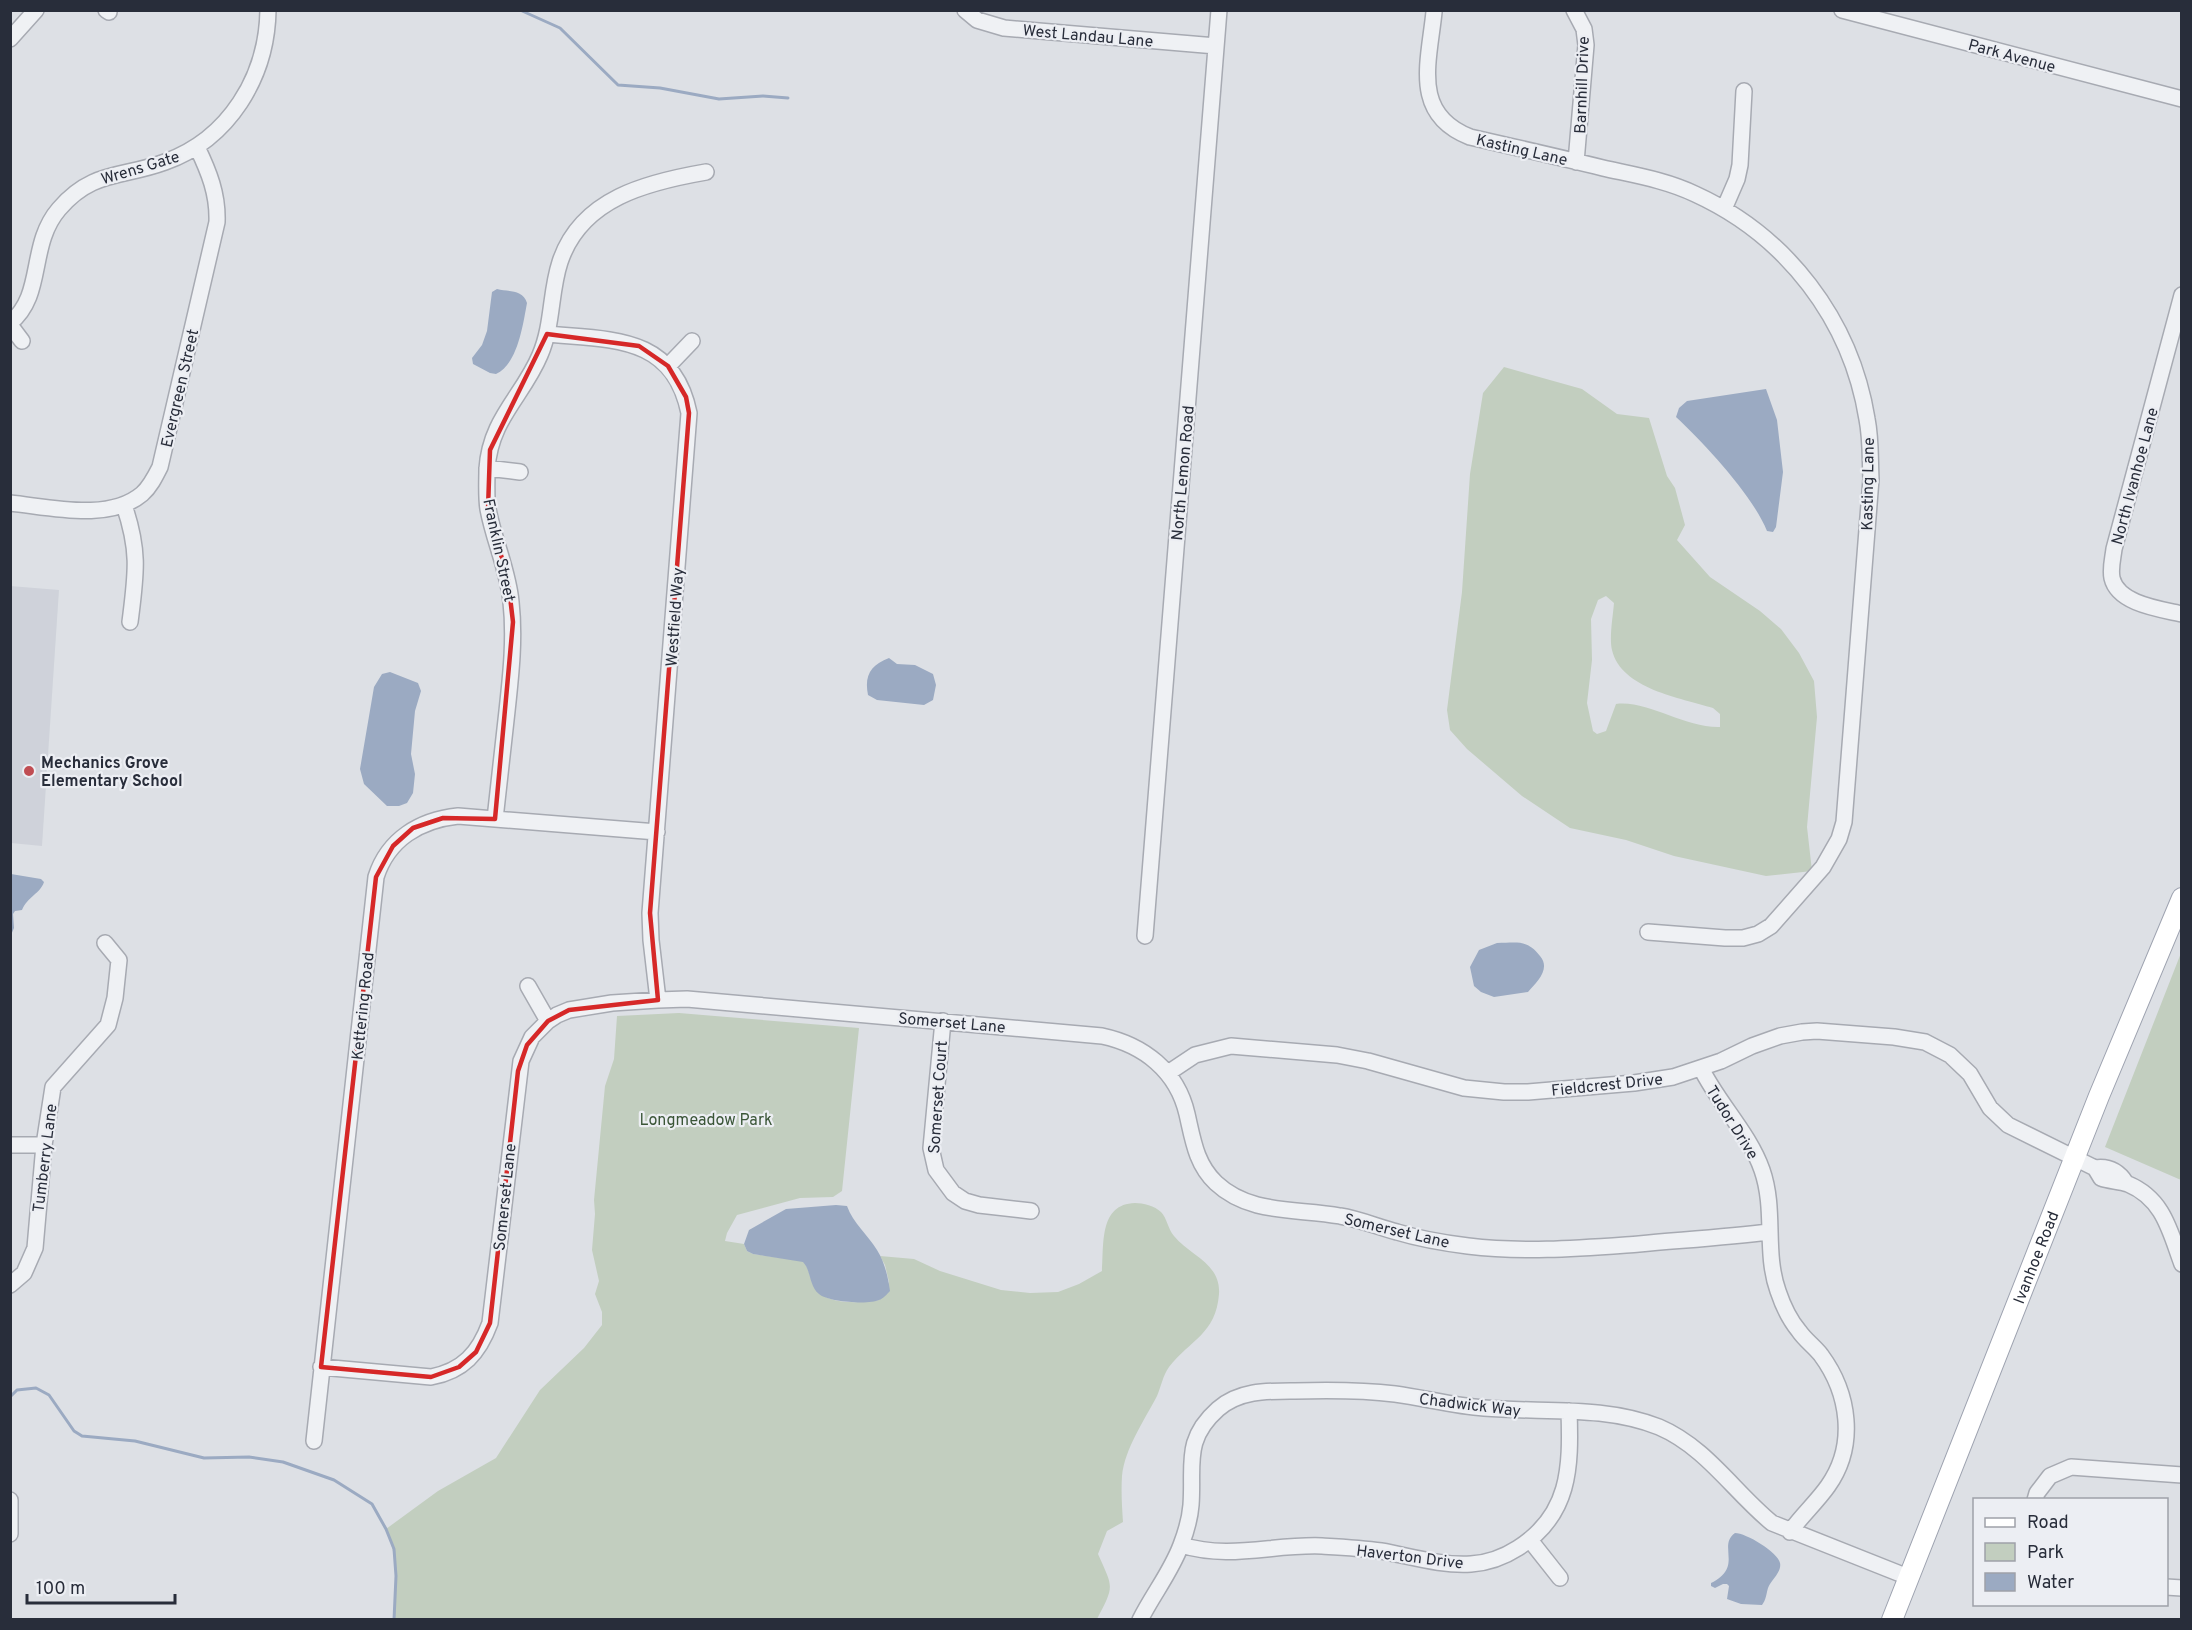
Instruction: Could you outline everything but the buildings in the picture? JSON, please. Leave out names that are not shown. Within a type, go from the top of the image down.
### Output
[{"type":"main road","name":"Ivanhoe Road","points":[[1892,1620],[2181,898]]},
{"type":"street","points":[[10,39],[36,10]]},
{"type":"street","name":"Wrens Gate","points":[[10,324],[26,304],[32,291],[39,248],[46,227],[57,210],[72,194],[90,182],[165,162],[196,147],[214,133],[243,99],[255,76],[266,44],[268,10]]},
{"type":"street","name":"West Landau Lane","points":[[965,10],[977,20],[1004,28],[1216,46]]},
{"type":"street","name":"North Lemon Road","points":[[1145,936],[1219,10]]},
{"type":"street","name":"Barnhill Drive","points":[[1574,10],[1584,29],[1586,45],[1576,162]]},
{"type":"street","name":"Park Avenue","points":[[1842,10],[2181,99]]},
{"type":"street","name":"Kasting Lane","points":[[1434,12],[1428,87],[1433,110],[1441,119],[1455,131],[1470,137],[1662,182],[1694,193],[1724,209],[1781,251],[1803,274],[1829,312],[1849,354],[1859,382],[1867,418],[1871,478],[1844,822],[1839,839],[1823,867],[1771,926],[1758,934],[1743,938],[1648,932]]},
{"type":"street","points":[[1724,209],[1737,179],[1740,165],[1744,91]]},
{"type":"street","name":"Evergreen Street","points":[[10,503],[104,510],[124,505],[143,493],[153,482],[160,467],[217,222],[214,188],[196,147]]},
{"type":"street","name":"Franklin Street","points":[[495,819],[513,658],[513,622],[508,580],[488,508],[487,468],[496,429],[540,356],[547,334],[560,262],[568,243],[582,224],[612,199],[634,189],[706,172]]},
{"type":"street","name":"North Ivanhoe Lane","points":[[2181,295],[2111,567],[2112,579],[2121,593],[2149,606],[2181,614]]},
{"type":"street","points":[[10,324],[22,341]]},
{"type":"street","name":"Westfield Way","points":[[547,334],[625,342],[639,346],[668,366],[686,396],[689,413],[651,913],[651,940],[658,1000]]},
{"type":"street","points":[[668,366],[692,341]]},
{"type":"street","points":[[487,468],[520,472]]},
{"type":"street","points":[[124,505],[132,529],[136,563],[130,622]]},
{"type":"street","name":"Kettering Road","points":[[314,1441],[376,877],[382,863],[393,846],[413,828],[443,818],[458,816],[657,832]]},
{"type":"street","name":"Tumberry Lane","points":[[10,1285],[24,1273],[35,1248],[44,1145],[53,1087],[108,1025],[115,998],[119,960],[105,943]]},
{"type":"street","points":[[528,986],[548,1021]]},
{"type":"street","name":"Somerset Lane","points":[[321,1367],[431,1377],[442,1375],[459,1367],[476,1352],[484,1340],[490,1323],[520,1060],[532,1037],[548,1021],[569,1010],[612,1003],[687,999],[1117,1039],[1145,1053],[1168,1073],[1186,1112],[1195,1150],[1207,1173],[1229,1194],[1263,1208],[1343,1216],[1400,1233],[1446,1243],[1518,1250],[1579,1248],[1770,1232]]},
{"type":"street","name":"Somerset Court","points":[[943,1022],[931,1148],[936,1170],[953,1193],[965,1201],[979,1205],[1031,1211]]},
{"type":"street","name":"Fieldcrest Drive","points":[[1168,1073],[1195,1055],[1231,1046],[1337,1055],[1368,1061],[1464,1088],[1504,1092],[1634,1083],[1673,1077],[1780,1036],[1802,1032],[1867,1035],[1925,1042],[1950,1055],[1964,1067],[1990,1108],[2008,1125],[2095,1168],[2104,1167],[2120,1173],[2126,1183],[2141,1191],[2165,1216],[2181,1264]]},
{"type":"street","name":"Tudor Drive","points":[[1701,1068],[1762,1169],[1768,1196],[1770,1260],[1773,1279],[1783,1307],[1800,1333],[1818,1351],[1832,1371],[1846,1412],[1847,1427],[1843,1452],[1835,1474],[1818,1499],[1790,1532]]},
{"type":"street","points":[[10,1145],[44,1145]]},
{"type":"street","name":"Chadwick Way","points":[[1140,1620],[1149,1601],[1171,1568],[1181,1545],[1191,1507],[1191,1465],[1194,1444],[1207,1421],[1226,1404],[1240,1396],[1264,1391],[1370,1392],[1481,1408],[1596,1412],[1631,1418],[1672,1433],[1708,1461],[1772,1523],[1908,1577]]},
{"type":"street","name":"Haverton Drive","points":[[1181,1545],[1202,1551],[1233,1553],[1280,1547],[1319,1546],[1377,1550],[1445,1563],[1470,1564],[1497,1558],[1530,1540],[1554,1513],[1568,1473],[1569,1412]]},
{"type":"street","points":[[2036,1498],[2050,1476],[2071,1467],[2181,1475]]},
{"type":"street","points":[[10,1500],[10,1534]]},
{"type":"street","points":[[1530,1540],[1560,1578]]},
{"type":"highlighted area","points":[[547,334],[639,346],[668,366],[686,397],[689,413],[650,913],[658,1000],[569,1010],[548,1021],[527,1045],[518,1071],[490,1323],[476,1352],[459,1367],[431,1377],[321,1367],[376,877],[393,846],[413,828],[443,818],[495,819],[513,622],[508,580],[488,509],[490,450]]},
{"type":"shaded area","name":"Mechanics Grove Elementary School","points":[[10,586],[59,590],[42,846],[11,843]]},
{"type":"green space","points":[[1504,367],[1582,389],[1617,414],[1649,418],[1667,476],[1675,488],[1685,525],[1677,540],[1710,577],[1760,611],[1781,629],[1799,653],[1814,681],[1817,717],[1807,827],[1812,871],[1766,876],[1674,856],[1626,840],[1570,828],[1522,796],[1467,749],[1450,730],[1447,710],[1462,592],[1470,474],[1483,393]],"holes":[[[1606,596],[1614,603],[1611,645],[1618,663],[1627,674],[1639,683],[1669,696],[1713,708],[1720,714],[1720,727],[1693,723],[1641,706],[1616,704],[1606,731],[1597,734],[1593,731],[1587,703],[1592,660],[1591,619],[1598,600]]]},
{"type":"green space","points":[[2181,953],[2182,1180],[2105,1147]]},
{"type":"green space","name":"Longmeadow Park","points":[[679,1013],[859,1028],[842,1191],[833,1197],[800,1198],[737,1215],[725,1241],[744,1244],[747,1251],[753,1254],[803,1261],[814,1286],[826,1297],[843,1302],[879,1300],[889,1282],[880,1256],[914,1259],[940,1271],[1001,1290],[1030,1293],[1058,1292],[1079,1284],[1102,1271],[1104,1238],[1109,1218],[1123,1205],[1135,1203],[1149,1205],[1161,1212],[1174,1236],[1210,1267],[1218,1283],[1219,1294],[1213,1318],[1201,1335],[1167,1370],[1157,1396],[1127,1455],[1122,1476],[1123,1522],[1107,1531],[1098,1554],[1110,1586],[1107,1599],[1097,1619],[394,1619],[395,1562],[386,1529],[438,1491],[496,1458],[540,1390],[584,1348],[602,1325],[602,1312],[595,1294],[599,1281],[592,1250],[594,1200],[605,1086],[614,1059],[617,1016]]},
{"type":"water","points":[[497,289],[519,293],[527,303],[514,353],[510,362],[496,374],[473,364],[472,358],[482,345],[487,331],[492,292]]},
{"type":"water","points":[[1766,389],[1777,420],[1783,472],[1776,527],[1773,532],[1767,531],[1751,502],[1727,471],[1676,417],[1679,408],[1687,401]]},
{"type":"water","points":[[889,658],[897,664],[915,665],[933,674],[936,685],[933,700],[924,705],[877,700],[868,695],[867,682],[870,672]]},
{"type":"water","points":[[390,672],[418,683],[421,691],[415,711],[411,754],[415,774],[413,793],[407,803],[399,806],[387,806],[364,784],[360,769],[374,687],[382,674]]},
{"type":"water","points":[[11,874],[41,879],[44,882],[22,910],[15,911],[13,914],[14,928],[11,935]]},
{"type":"water","points":[[1497,943],[1526,944],[1540,956],[1543,961],[1543,970],[1539,980],[1528,992],[1494,997],[1481,992],[1474,986],[1470,967],[1479,950]]},
{"type":"water","points":[[847,1206],[880,1255],[886,1270],[890,1291],[874,1302],[839,1301],[824,1297],[813,1287],[803,1262],[753,1254],[747,1251],[744,1244],[749,1230],[786,1209]]},
{"type":"water","points":[[1735,1533],[1761,1544],[1774,1554],[1780,1563],[1779,1570],[1769,1585],[1762,1605],[1741,1604],[1727,1599],[1729,1586],[1727,1584],[1715,1588],[1711,1586],[1711,1583],[1721,1577],[1726,1570],[1728,1544]]},
{"type":"waterway","points":[[520,10],[560,28],[618,85],[660,88],[719,99],[763,96],[788,98]]},
{"type":"waterway","points":[[10,1397],[17,1390],[36,1388],[49,1395],[74,1431],[82,1436],[135,1441],[204,1458],[249,1457],[283,1462],[334,1480],[372,1504],[386,1529],[394,1549],[396,1576],[394,1620]]},
{"type":"place","name":"Mechanics Grove Elementary School","points":[[29,771]]}]
